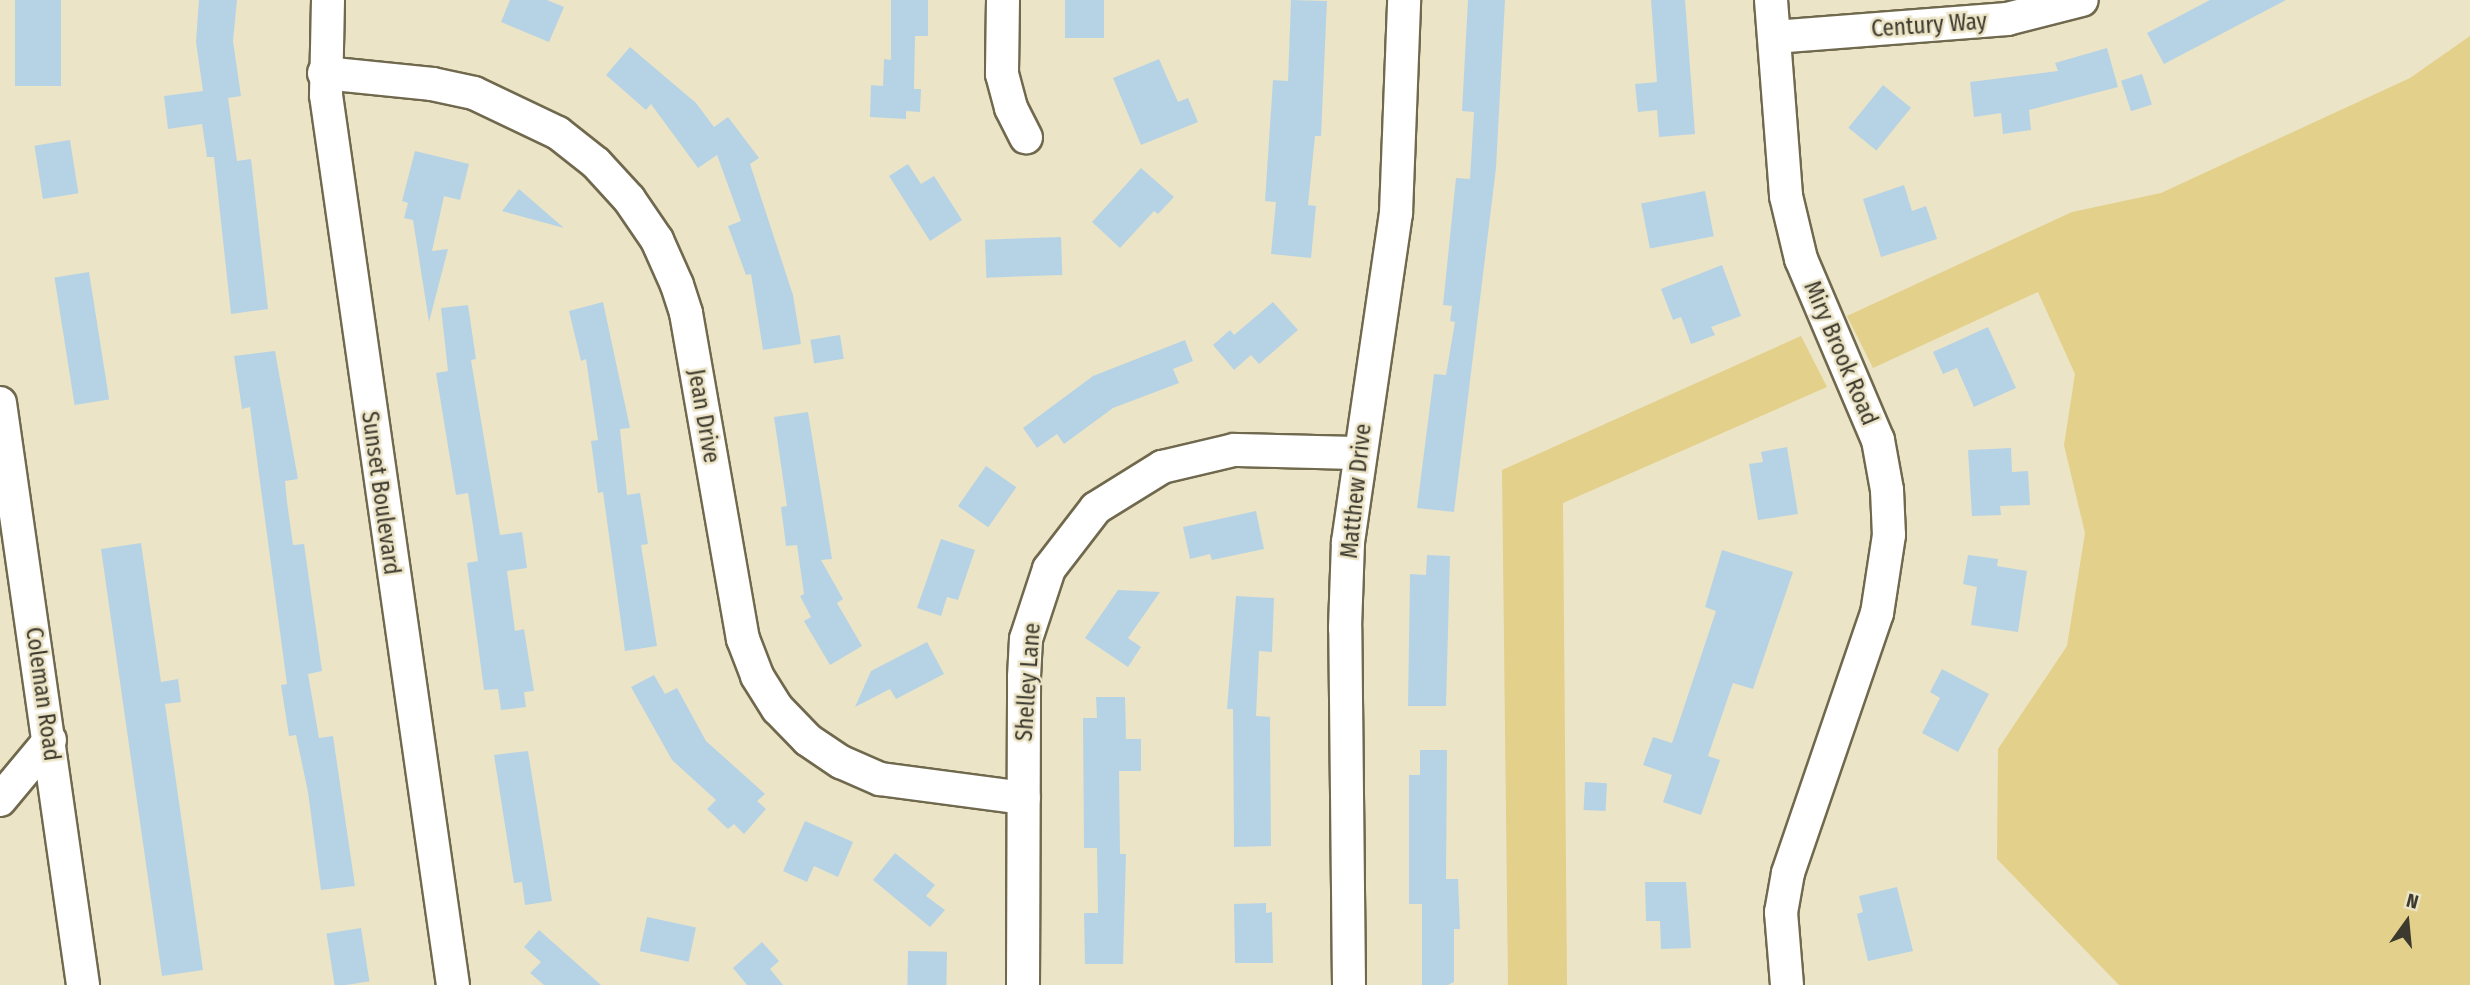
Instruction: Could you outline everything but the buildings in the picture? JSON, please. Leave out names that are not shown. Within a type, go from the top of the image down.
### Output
[{"type":"street","name":"Sunset Boulevard","points":[[328,0],[324,73],[453,985]]},
{"type":"street","points":[[1003,0],[1002,74],[1011,108],[1026,136]]},
{"type":"street","name":"Matthew Drive","points":[[1349,985],[1345,628],[1359,453],[1396,213],[1404,0]]},
{"type":"street","name":"Miry Brook Road","points":[[1771,0],[1786,196],[1801,259],[1878,440],[1888,490],[1889,535],[1877,613],[1787,873],[1781,912],[1787,985]]},
{"type":"street","name":"Century Way","points":[[1774,37],[2007,19],[2082,0]]},
{"type":"street","name":"Jean Drive","points":[[324,73],[432,83],[474,93],[558,132],[596,163],[629,199],[657,240],[677,285],[686,313],[743,639],[757,676],[778,709],[808,740],[841,762],[880,779],[1024,798]]},
{"type":"street","name":"Coleman Road","points":[[0,403],[83,985]]},
{"type":"street","name":"Shelley Lane","points":[[1023,985],[1025,665],[1035,601],[1070,536],[1096,508],[1127,484],[1195,456],[1234,450],[1359,453]]},
{"type":"street","points":[[0,800],[50,740]]},
{"type":"shaded area","points":[[2470,36],[2470,985],[2119,985],[1997,859],[1998,749],[2067,646],[2085,533],[2064,445],[2075,374],[2038,292],[1873,368],[1847,316],[2072,212],[2161,193],[2410,78]]},
{"type":"shaded area","points":[[1801,336],[1827,387],[1563,503],[1567,985],[1508,985],[1502,470]]}]
